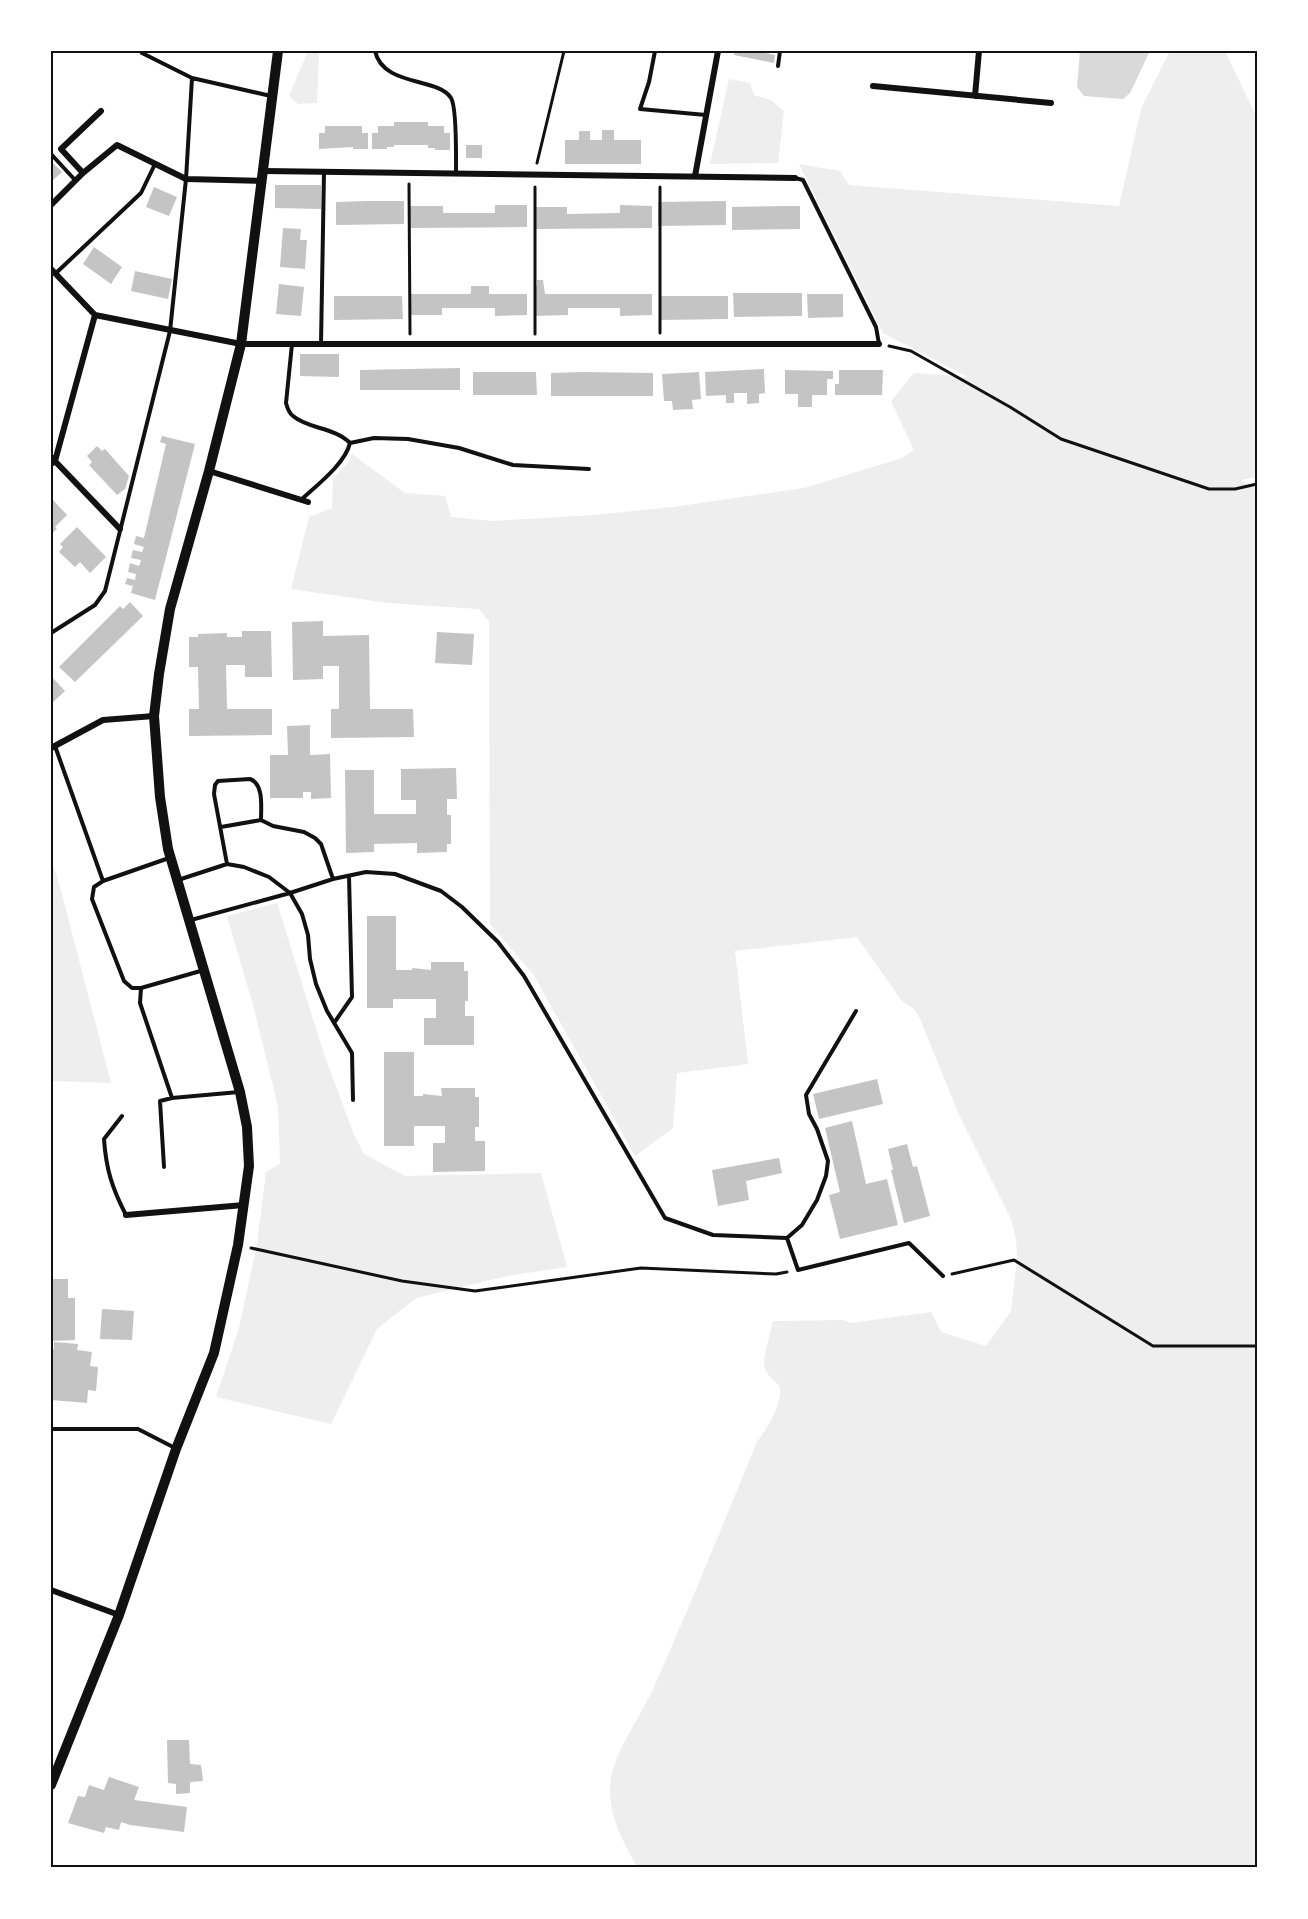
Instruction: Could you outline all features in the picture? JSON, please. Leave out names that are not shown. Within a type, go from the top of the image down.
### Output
[{"type":"main road","points":[[51,1783],[119,1615],[176,1449],[214,1353],[238,1245],[244,1205],[249,1166],[240,1092],[170,858],[160,797],[154,716],[171,609],[241,345],[278,51]]},
{"type":"street","points":[[694,176],[718,51]]},
{"type":"street","points":[[975,96],[979,51]]},
{"type":"street","points":[[873,86],[1052,104]]},
{"type":"street","points":[[83,173],[61,148],[101,111]]},
{"type":"street","points":[[51,205],[83,173],[117,145],[186,179],[324,172],[795,178]]},
{"type":"street","points":[[53,271],[95,315],[241,345],[879,344]]},
{"type":"street","points":[[95,315],[52,461],[120,529]]},
{"type":"street","points":[[209,471],[305,501]]},
{"type":"street","points":[[53,747],[103,720],[154,716]]},
{"type":"street","points":[[126,1215],[244,1205]]},
{"type":"street","points":[[51,1590],[119,1615]]},
{"type":"lane","points":[[375,51],[376,56],[385,67],[405,79],[445,91],[453,100],[456,174]]},
{"type":"lane","points":[[655,51],[649,82],[640,109],[707,116]]},
{"type":"lane","points":[[778,66],[780,51]]},
{"type":"lane","points":[[142,53],[192,78],[272,96]]},
{"type":"lane","points":[[51,633],[95,605],[105,591],[170,331],[186,179],[192,78]]},
{"type":"lane","points":[[51,154],[75,181]]},
{"type":"lane","points":[[53,271],[141,193],[155,164]]},
{"type":"lane","points":[[321,345],[324,172]]},
{"type":"lane","points":[[795,178],[803,180],[876,327],[879,344]]},
{"type":"lane","points":[[292,345],[286,403],[288,410],[293,417],[339,434],[350,443]]},
{"type":"lane","points":[[350,443],[374,438],[408,439],[459,448],[513,465],[589,470]]},
{"type":"lane","points":[[305,501],[342,460],[349,450],[350,443]]},
{"type":"lane","points":[[53,747],[103,881]]},
{"type":"lane","points":[[227,864],[213,790],[218,781],[250,779],[255,781],[259,785],[261,820]]},
{"type":"lane","points":[[221,826],[261,820],[273,826],[304,832],[321,844],[333,879]]},
{"type":"lane","points":[[170,858],[103,881],[94,887],[92,899],[124,981],[132,988],[141,988],[204,970]]},
{"type":"lane","points":[[177,881],[227,864],[244,867],[269,877],[290,893],[302,914],[316,984],[327,1011],[352,1053],[353,1100]]},
{"type":"lane","points":[[190,920],[333,879],[366,872],[394,874],[441,891],[462,907],[498,942],[524,976],[665,1218],[713,1235],[787,1238],[802,1225],[817,1200],[826,1176],[828,1161],[809,1114],[806,1095],[856,1011]]},
{"type":"lane","points":[[334,1023],[352,997],[349,876]]},
{"type":"lane","points":[[141,988],[140,1003],[172,1098]]},
{"type":"lane","points":[[164,1167],[160,1101],[240,1092]]},
{"type":"lane","points":[[122,1116],[104,1139],[106,1166],[114,1192],[126,1215]]},
{"type":"lane","points":[[787,1238],[798,1270],[909,1243],[943,1276]]},
{"type":"lane","points":[[51,1429],[138,1429],[176,1449]]},
{"type":"path","points":[[535,345],[534,175],[564,51]]},
{"type":"path","points":[[409,173],[410,345]]},
{"type":"path","points":[[660,176],[660,344]]},
{"type":"path","points":[[879,344],[911,351],[1010,407],[1061,440],[1209,489],[1235,489],[1257,484]]},
{"type":"path","points":[[238,1245],[402,1281],[475,1291],[641,1268],[776,1274],[798,1270]]},
{"type":"path","points":[[943,1276],[1014,1260],[1153,1346],[1257,1346]]},
{"type":"shaded area","points":[[308,51],[319,51],[317,103],[298,104],[289,96]]},
{"type":"shaded area","points":[[1080,51],[1150,51],[1130,93],[1123,99],[1084,96],[1077,87]]},
{"type":"shaded area","points":[[1170,51],[1225,51],[1257,118],[1257,477],[1241,480],[1257,490],[1257,1868],[638,1868],[621,1836],[613,1814],[611,1778],[618,1755],[649,1698],[667,1657],[757,1442],[777,1407],[779,1386],[768,1374],[764,1363],[773,1321],[843,1320],[851,1323],[931,1312],[941,1332],[986,1346],[1011,1311],[1017,1259],[1016,1239],[1011,1219],[960,1117],[920,1019],[915,1010],[901,1000],[857,937],[735,951],[748,1064],[677,1073],[673,1128],[635,1156],[533,974],[490,924],[489,621],[479,609],[388,603],[291,589],[309,517],[332,508],[333,479],[350,460],[352,454],[405,493],[445,496],[451,517],[492,521],[594,515],[673,507],[804,488],[902,458],[914,450],[891,401],[914,373],[968,377],[883,333],[799,164],[840,171],[849,185],[1119,206],[1141,109]]},
{"type":"shaded area","points":[[729,79],[750,83],[754,95],[771,100],[784,111],[778,163],[710,164]]},
{"type":"shaded area","points":[[51,858],[60,887],[111,1083],[51,1082]]},
{"type":"shaded area","points":[[277,903],[323,1051],[354,1135],[364,1154],[405,1176],[541,1173],[567,1267],[507,1276],[416,1298],[377,1329],[331,1424],[216,1397],[239,1328],[257,1244],[266,1172],[280,1164],[278,1106],[253,1005],[227,916]]},
{"type":"building","points":[[735,51],[761,51],[775,55],[774,63],[734,55]]},
{"type":"building","points":[[394,122],[428,122],[428,126],[444,126],[444,133],[450,133],[450,150],[435,150],[435,148],[428,148],[428,145],[394,145],[387,149],[372,149],[372,133],[378,133],[378,126],[394,126]]},
{"type":"building","points":[[325,126],[362,126],[362,133],[368,133],[368,149],[353,149],[353,147],[319,149],[319,133],[325,133]]},
{"type":"building","points":[[602,130],[614,130],[614,140],[641,140],[641,164],[565,164],[565,140],[579,140],[579,131],[590,131],[590,140],[602,140]]},
{"type":"building","points":[[466,145],[482,145],[482,158],[466,158]]},
{"type":"building","points":[[51,161],[62,172],[51,182]]},
{"type":"building","points":[[275,185],[321,185],[321,209],[275,208]]},
{"type":"building","points":[[154,187],[177,197],[169,216],[146,207]]},
{"type":"building","points":[[404,201],[404,224],[336,225],[336,202]]},
{"type":"building","points":[[726,201],[726,225],[658,226],[658,202]]},
{"type":"building","points":[[495,205],[527,205],[527,227],[410,228],[410,206],[443,206],[443,213],[495,213]]},
{"type":"building","points":[[620,205],[652,206],[652,228],[535,229],[535,207],[567,207],[567,214],[620,213]]},
{"type":"building","points":[[800,206],[800,229],[732,230],[732,207]]},
{"type":"building","points":[[283,228],[301,229],[300,240],[307,240],[305,269],[280,267]]},
{"type":"building","points":[[94,247],[122,267],[111,284],[83,264]]},
{"type":"building","points":[[135,271],[172,279],[168,299],[131,291]]},
{"type":"building","points":[[537,280],[543,280],[545,294],[652,294],[652,315],[620,316],[620,308],[568,308],[568,315],[535,316]]},
{"type":"building","points":[[279,284],[304,287],[301,316],[276,314]]},
{"type":"building","points":[[471,286],[489,286],[489,294],[527,294],[527,315],[495,316],[495,308],[442,308],[442,315],[410,315],[410,294],[469,294]]},
{"type":"building","points":[[733,293],[802,293],[802,316],[734,317]]},
{"type":"building","points":[[807,294],[843,294],[843,317],[808,318]]},
{"type":"building","points":[[334,296],[402,296],[403,319],[334,320]]},
{"type":"building","points":[[660,296],[728,296],[728,319],[660,320]]},
{"type":"building","points":[[300,354],[339,354],[339,377],[300,376]]},
{"type":"building","points":[[460,368],[460,390],[360,390],[360,370]]},
{"type":"building","points":[[764,369],[765,393],[759,394],[759,403],[747,404],[747,393],[734,393],[734,403],[726,403],[726,395],[706,396],[705,372]]},
{"type":"building","points":[[785,370],[833,371],[833,379],[827,379],[827,395],[812,395],[812,407],[798,407],[798,394],[785,394]]},
{"type":"building","points":[[839,370],[883,370],[882,395],[835,395],[835,384],[839,384]]},
{"type":"building","points":[[473,372],[536,372],[537,395],[473,395]]},
{"type":"building","points":[[699,372],[701,399],[692,400],[693,409],[673,410],[672,401],[664,401],[662,374]]},
{"type":"building","points":[[551,373],[653,373],[653,396],[551,396]]},
{"type":"building","points":[[162,436],[195,444],[155,600],[131,593],[133,586],[125,584],[127,578],[135,580],[136,574],[128,572],[130,563],[139,566],[141,560],[131,558],[133,550],[142,552],[144,547],[134,544],[136,536],[144,538],[166,444],[160,442]]},
{"type":"building","points":[[97,446],[102,451],[105,449],[129,476],[125,489],[117,495],[89,465],[92,462],[87,456]]},
{"type":"building","points":[[53,500],[67,515],[51,534],[51,502]]},
{"type":"building","points":[[77,527],[106,557],[90,573],[80,562],[75,567],[59,552],[63,547],[60,544]]},
{"type":"building","points":[[130,602],[143,616],[75,682],[59,667],[120,606],[123,609]]},
{"type":"building","points":[[323,621],[323,636],[369,635],[370,709],[413,709],[414,737],[331,738],[331,709],[339,709],[339,666],[323,666],[323,679],[293,680],[292,622]]},
{"type":"building","points":[[242,631],[271,631],[272,677],[245,677],[245,665],[226,665],[227,709],[272,709],[272,735],[189,736],[189,709],[199,709],[198,667],[189,667],[189,637],[198,637],[198,634],[227,633],[227,637],[242,637]]},
{"type":"building","points":[[437,632],[474,634],[472,665],[435,663]]},
{"type":"building","points":[[51,676],[65,691],[51,704]]},
{"type":"building","points":[[310,725],[310,755],[330,754],[331,798],[311,799],[311,792],[303,792],[303,798],[270,798],[270,755],[288,755],[287,726]]},
{"type":"building","points":[[456,768],[457,799],[447,799],[447,815],[451,815],[451,844],[447,844],[447,852],[417,853],[417,843],[374,844],[374,852],[346,853],[345,770],[374,770],[374,814],[416,814],[416,800],[401,800],[401,769]]},
{"type":"building","points":[[367,916],[396,916],[396,970],[412,970],[412,968],[431,970],[431,962],[464,962],[464,971],[468,971],[468,1001],[465,1001],[465,1016],[474,1016],[474,1045],[424,1045],[424,1018],[436,1018],[436,999],[393,999],[393,1008],[367,1008]]},
{"type":"building","points":[[384,1052],[414,1052],[414,1096],[423,1096],[423,1094],[442,1096],[441,1088],[475,1088],[475,1097],[479,1097],[479,1127],[475,1127],[475,1141],[485,1141],[485,1171],[433,1172],[433,1143],[445,1143],[445,1126],[414,1126],[414,1146],[384,1146]]},
{"type":"building","points":[[877,1079],[883,1104],[819,1119],[813,1094]]},
{"type":"building","points":[[852,1121],[866,1184],[887,1179],[898,1225],[840,1239],[829,1195],[840,1192],[825,1128]]},
{"type":"building","points":[[907,1144],[913,1167],[917,1166],[930,1216],[904,1223],[888,1149]]},
{"type":"building","points":[[779,1158],[782,1173],[746,1181],[749,1200],[718,1206],[712,1170]]},
{"type":"building","points":[[51,1279],[68,1279],[68,1298],[75,1298],[75,1340],[51,1341]]},
{"type":"building","points":[[102,1309],[134,1311],[132,1340],[100,1339]]},
{"type":"building","points":[[54,1342],[78,1344],[77,1350],[92,1352],[90,1366],[98,1367],[96,1391],[88,1390],[87,1403],[51,1400],[51,1348],[54,1349]]},
{"type":"building","points":[[167,1740],[189,1740],[190,1764],[201,1765],[203,1781],[190,1782],[190,1793],[176,1794],[176,1784],[168,1783]]},
{"type":"building","points":[[109,1777],[139,1787],[134,1800],[187,1807],[184,1832],[121,1822],[119,1830],[106,1827],[104,1833],[68,1823],[78,1796],[85,1797],[89,1785],[104,1790]]}]
